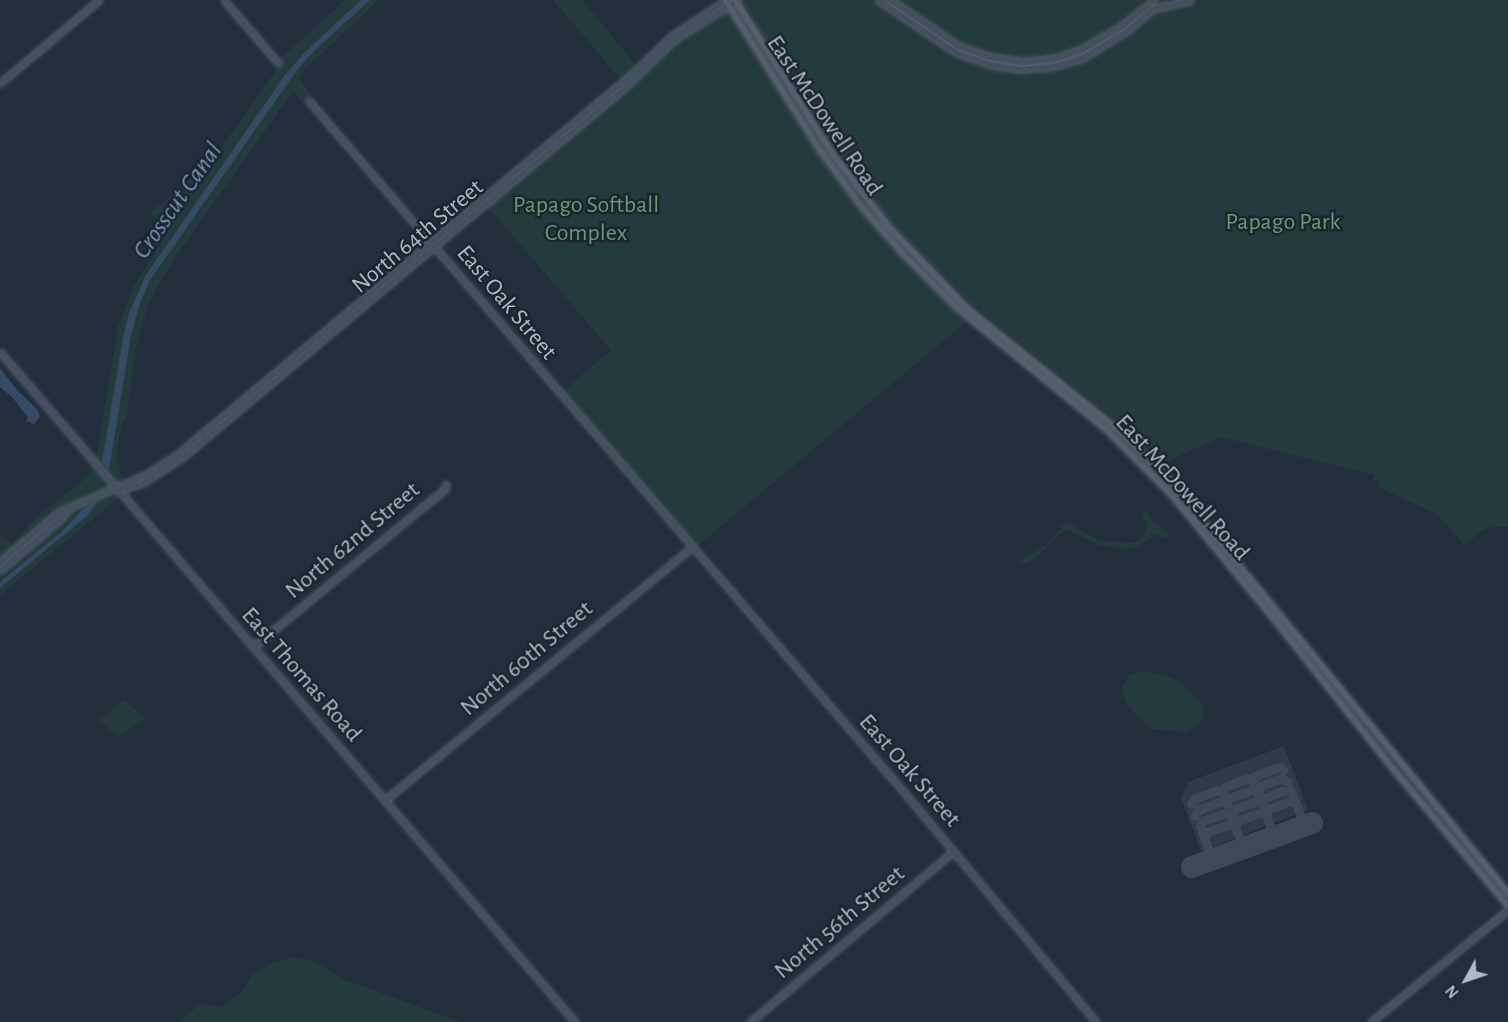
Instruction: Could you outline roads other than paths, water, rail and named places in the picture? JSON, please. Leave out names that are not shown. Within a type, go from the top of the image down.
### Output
[{"type":"main road","points":[[0,83],[99,0]]},
{"type":"main road","points":[[224,0],[278,63]]},
{"type":"main road","name":"North 64th Street","points":[[0,562],[60,512],[116,487],[126,488],[144,482],[179,457],[433,245],[688,22],[727,1],[736,0]]},
{"type":"main road","name":"East McDowell Road","points":[[736,0],[831,152],[869,204],[900,240],[968,309],[1084,401],[1150,461],[1216,536],[1400,765],[1508,893]]},
{"type":"main road","points":[[878,0],[957,53],[992,65],[1022,69],[1050,67],[1082,58],[1128,30],[1152,9],[1190,0]]},
{"type":"main road","points":[[891,0],[957,45],[986,56],[1024,62],[1056,58],[1082,50],[1123,25],[1155,0],[1166,7]]},
{"type":"main road","points":[[1166,7],[1174,0]]},
{"type":"main road","name":"East McDowell Road","points":[[727,1],[826,159],[860,205],[902,253],[972,322],[1108,431],[1188,514],[1508,908]]},
{"type":"main road","name":"East Oak Street","points":[[309,100],[954,851],[1096,1022]]},
{"type":"main road","name":"East Thomas Road","points":[[0,352],[576,1022]]},
{"type":"main road","points":[[1108,431],[1113,432],[1141,459],[1150,461]]},
{"type":"main road","name":"North 62nd Street","points":[[253,647],[445,489],[446,484]]},
{"type":"main road","name":"North 64th Street","points":[[0,570],[62,517],[67,510]]},
{"type":"main road","name":"North 60th Street","points":[[385,800],[692,547]]},
{"type":"main road","name":"North 56th Street","points":[[750,1022],[954,851]]},
{"type":"main road","points":[[1371,1022],[1508,908]]},
{"type":"water","points":[[361,0],[370,0],[314,51],[297,70],[150,280],[140,303],[131,335],[109,470],[102,462],[123,337],[129,313],[146,275],[285,75],[303,54]]},
{"type":"water","points":[[0,368],[16,389],[38,410],[40,417],[34,424],[26,421],[28,418],[13,398],[0,387]]},
{"type":"water","points":[[98,501],[88,515],[0,588],[0,582],[62,531],[85,507]]},
{"type":"water label","name":"Crosscut Canal","points":[[178,201]]},
{"type":"park label","name":"Papago Softball Complex","points":[[586,220]]},
{"type":"park label","name":"Papago Park","points":[[1283,223]]}]
